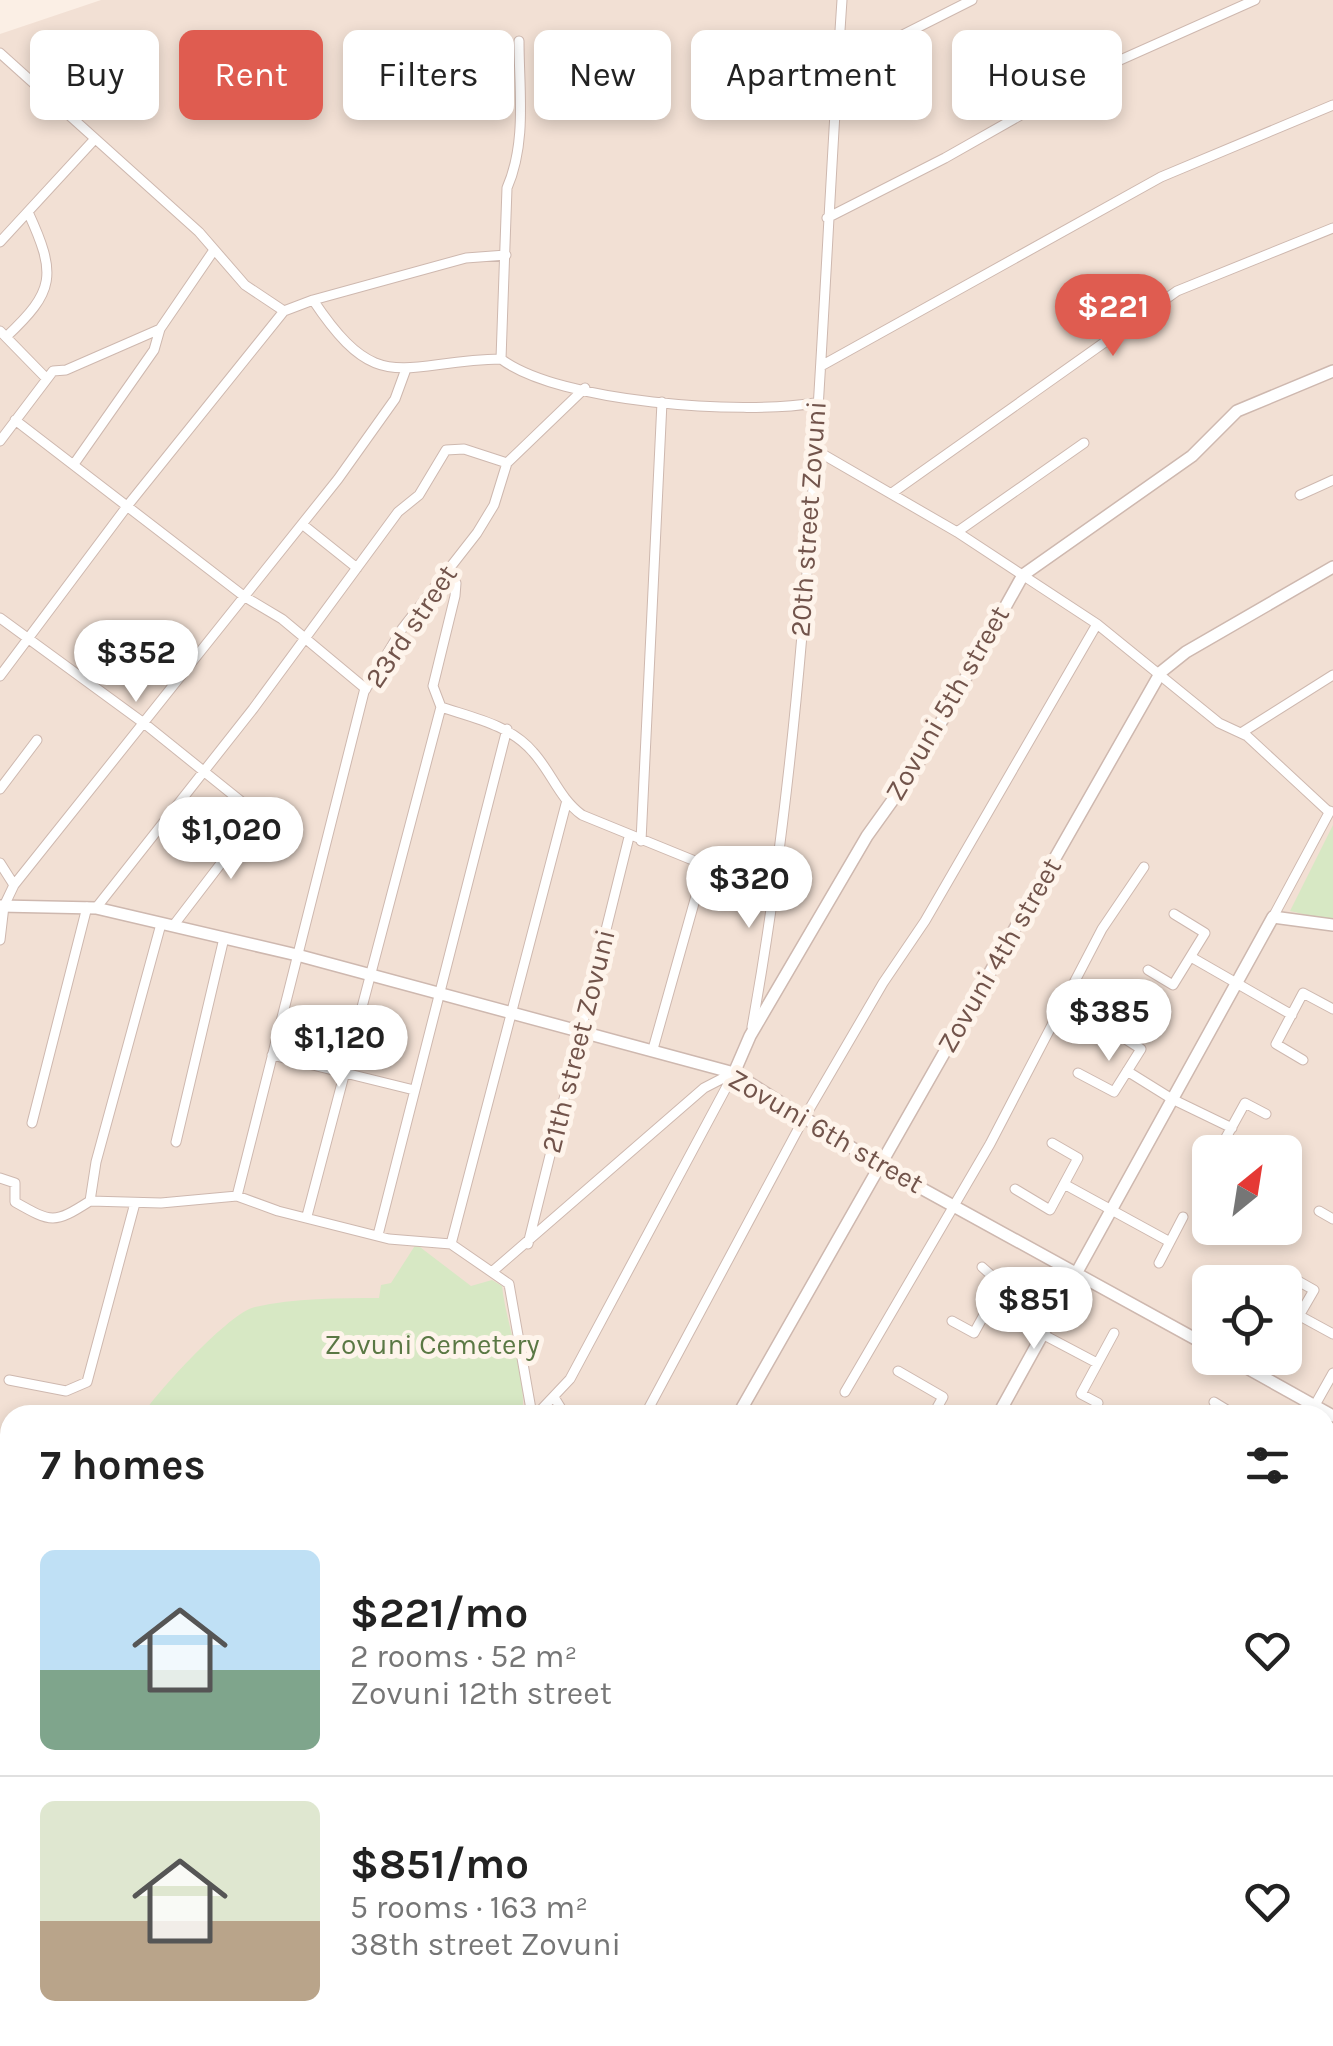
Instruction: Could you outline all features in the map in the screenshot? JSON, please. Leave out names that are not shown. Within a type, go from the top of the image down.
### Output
[{"type":"street","name":"20th street Zovuni","points":[[840,30],[842,0]]},
{"type":"street","points":[[913,30],[972,0]]},
{"type":"street","points":[[827,218],[945,158],[1109,65],[1256,0]]},
{"type":"street","points":[[501,359],[507,188],[518,162],[520,144],[518,40]]},
{"type":"street","points":[[0,53],[214,250],[245,285],[284,310]]},
{"type":"street","points":[[821,366],[1162,176],[1333,106]]},
{"type":"street","name":"20th street Zovuni","points":[[750,1036],[776,894],[795,715],[815,403],[821,366],[834,120]]},
{"type":"street","points":[[0,242],[94,141]]},
{"type":"street","points":[[28,212],[47,276],[44,298],[3,334],[45,378]]},
{"type":"street","points":[[892,493],[1177,291],[1333,228]]},
{"type":"street","points":[[74,464],[154,350],[160,329],[214,250]]},
{"type":"street","points":[[0,676],[128,505],[284,310],[466,258],[506,255]]},
{"type":"street","points":[[313,300],[344,344],[374,364],[406,369],[501,359],[516,370],[566,388],[662,402],[780,409],[815,403]]},
{"type":"street","points":[[0,441],[45,378],[160,329]]},
{"type":"street","points":[[0,940],[2,906],[14,885],[302,524],[382,418],[406,369]]},
{"type":"street","name":"Zovuni 5th street","points":[[546,1405],[570,1379],[750,1036],[867,836],[916,769],[1023,575],[1179,466],[1237,411],[1333,371]]},
{"type":"street","name":"23rd street","points":[[237,1196],[366,689],[402,630],[494,505],[507,463],[585,388]]},
{"type":"street","points":[[641,842],[662,402]]},
{"type":"street","points":[[15,420],[245,597],[282,619],[366,689]]},
{"type":"street","points":[[957,532],[1084,443]]},
{"type":"street","points":[[812,448],[957,532],[1097,624],[1219,722],[1241,733],[1289,771],[1331,811],[1003,1405]]},
{"type":"street","points":[[32,1123],[91,908],[205,770],[398,512],[419,495],[446,450],[464,449],[507,463]]},
{"type":"street","points":[[1300,496],[1333,480]]},
{"type":"street","points":[[302,524],[357,568]]},
{"type":"street","name":"Zovuni 4th street","points":[[744,1405],[1161,672],[1186,652],[1333,567]]},
{"type":"street","points":[[307,1216],[441,707],[433,686],[456,582],[446,572]]},
{"type":"street","points":[[0,618],[145,724],[258,815],[167,925],[96,1162],[90,1201]]},
{"type":"street","points":[[650,1405],[803,1120],[883,982],[925,921],[1097,624]]},
{"type":"street","points":[[1241,733],[1333,675]]},
{"type":"street","points":[[441,707],[507,729],[535,754],[566,804],[629,837],[776,894]]},
{"type":"street","points":[[378,1236],[507,729]]},
{"type":"street","points":[[0,789],[37,740]]},
{"type":"street","points":[[451,1244],[566,804]]},
{"type":"street","name":"21th street Zovuni","points":[[528,1244],[629,837]]},
{"type":"street","points":[[0,863],[14,885]]},
{"type":"street","points":[[653,1049],[705,864]]},
{"type":"street","points":[[846,1392],[955,1205],[1102,929],[1144,867]]},
{"type":"street","name":"Zovuni 6th street","points":[[2,906],[91,908],[167,925],[298,955],[734,1072],[803,1120],[880,1165],[1192,1337]]},
{"type":"street","points":[[1148,970],[1174,986],[1204,932],[1174,914]]},
{"type":"street","points":[[1274,917],[1333,925]]},
{"type":"street","points":[[176,1142],[224,938]]},
{"type":"street","points":[[1191,957],[1292,1015]]},
{"type":"street","points":[[1303,1060],[1276,1044],[1304,993],[1333,1009]]},
{"type":"street","points":[[1078,1073],[1114,1092],[1140,1049],[1113,1031]]},
{"type":"street","points":[[272,1055],[414,1090]]},
{"type":"street","points":[[1127,1071],[1172,1099],[1232,1128]]},
{"type":"street","points":[[493,1272],[704,1088],[734,1072]]},
{"type":"street","points":[[1228,1135],[1246,1104],[1266,1114]]},
{"type":"street","points":[[1015,1189],[1050,1210],[1078,1158],[1052,1144]]},
{"type":"street","points":[[0,1178],[15,1183],[15,1202],[48,1220],[61,1219],[90,1201],[135,1203],[237,1196],[378,1236],[451,1244],[508,1284],[532,1405]]},
{"type":"street","points":[[1064,1184],[1170,1242]]},
{"type":"street","points":[[10,1380],[66,1392],[88,1382],[135,1203]]},
{"type":"street","points":[[1319,1212],[1333,1220]]},
{"type":"street","points":[[1159,1263],[1183,1217]]},
{"type":"street","points":[[952,1321],[974,1333],[990,1306],[1001,1284],[982,1267]]},
{"type":"street","points":[[1302,1284],[1314,1290],[1302,1312]]},
{"type":"street","points":[[990,1306],[1098,1363]]},
{"type":"street","points":[[1302,1317],[1333,1334]]},
{"type":"street","points":[[1098,1404],[1081,1394],[1114,1332]]},
{"type":"street","points":[[898,1371],[943,1397],[939,1405]]},
{"type":"street","points":[[1315,1405],[1333,1373]]},
{"type":"street","points":[[1256,1375],[1304,1405]]},
{"type":"street","points":[[554,1398],[559,1405]]},
{"type":"street","points":[[1214,1402],[1219,1405]]},
{"type":"shaded area","points":[[101,0],[1333,0],[1333,1405],[0,1405],[0,34]]},
{"type":"green space","points":[[1333,825],[1333,921],[1290,911]]},
{"type":"green space","name":"Zovuni Cemetery","points":[[416,1244],[471,1286],[492,1280],[502,1286],[523,1405],[150,1405],[195,1354],[244,1312],[285,1302],[379,1298],[381,1285],[391,1283]]}]
